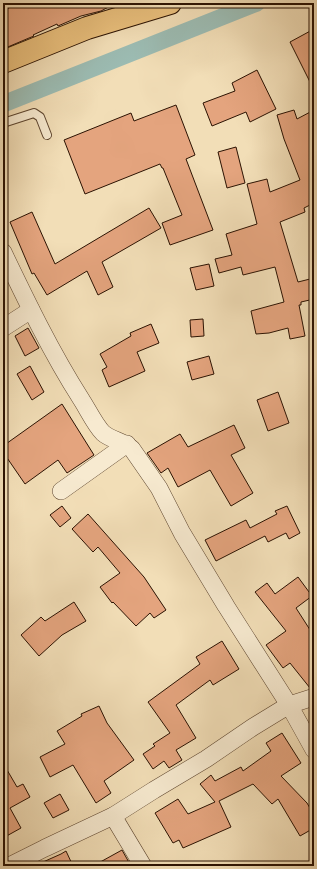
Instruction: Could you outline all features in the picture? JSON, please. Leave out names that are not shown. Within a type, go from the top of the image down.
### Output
[{"type":"main road","points":[[3,62],[87,28],[170,3]]},
{"type":"street","points":[[3,252],[64,373],[103,433],[127,444],[159,488],[182,533],[289,705],[314,750]]},
{"type":"street","points":[[3,328],[31,310]]},
{"type":"street","points":[[60,491],[127,444]]},
{"type":"street","points":[[9,866],[113,816],[206,759],[252,727],[289,705],[314,697]]},
{"type":"street","points":[[113,816],[143,866]]},
{"type":"lane","points":[[3,123],[34,113],[40,117],[48,135]]},
{"type":"building","points":[[18,3],[116,3],[101,11],[81,16],[58,26],[57,24],[33,35],[34,36],[3,49],[3,11]]},
{"type":"building","points":[[314,29],[314,90],[290,42]]},
{"type":"building","points":[[257,70],[276,109],[250,122],[246,112],[212,126],[203,103],[235,91],[232,83]]},
{"type":"building","points":[[176,105],[195,155],[186,159],[213,230],[170,245],[162,223],[182,215],[160,164],[85,194],[64,140],[131,113],[134,121]]},
{"type":"building","points":[[294,110],[297,119],[314,110],[314,213],[310,205],[304,208],[305,212],[280,222],[298,282],[314,278],[314,299],[301,302],[301,305],[299,305],[305,336],[290,339],[288,328],[269,333],[256,334],[251,311],[284,302],[275,267],[243,275],[241,267],[219,273],[215,259],[232,255],[226,234],[257,224],[247,184],[267,179],[270,192],[300,180],[284,139],[277,115]]},
{"type":"building","points":[[236,147],[245,183],[227,188],[218,152]]},
{"type":"building","points":[[149,208],[161,228],[102,262],[113,287],[98,295],[87,271],[47,295],[34,273],[32,274],[10,222],[32,212],[55,264]]},
{"type":"building","points":[[209,264],[214,286],[196,290],[190,268]]},
{"type":"building","points":[[203,319],[204,336],[191,337],[190,320]]},
{"type":"building","points":[[151,324],[159,343],[137,352],[145,371],[109,387],[102,370],[107,367],[100,354],[131,336],[130,333]]},
{"type":"building","points":[[28,328],[39,348],[25,356],[15,336]]},
{"type":"building","points":[[209,356],[214,374],[192,380],[187,362]]},
{"type":"building","points":[[30,366],[44,392],[32,400],[17,374]]},
{"type":"building","points":[[278,392],[289,423],[268,431],[257,400]]},
{"type":"building","points":[[62,404],[94,455],[67,473],[58,460],[25,484],[3,452],[3,446]]},
{"type":"building","points":[[234,425],[245,448],[231,455],[253,493],[231,506],[210,470],[178,487],[168,468],[161,473],[147,453],[180,434],[188,447]]},
{"type":"building","points":[[62,506],[71,518],[60,527],[50,515]]},
{"type":"building","points":[[287,506],[300,533],[289,539],[286,533],[268,542],[265,536],[216,561],[205,540],[246,520],[250,528],[277,514],[275,511]]},
{"type":"building","points":[[88,514],[144,577],[166,610],[154,618],[150,613],[136,626],[113,602],[112,603],[100,587],[120,573],[98,547],[93,552],[72,529]]},
{"type":"building","points":[[298,577],[312,596],[296,608],[314,636],[314,687],[310,688],[290,663],[283,668],[266,645],[286,631],[255,592],[267,583],[275,594]]},
{"type":"building","points":[[74,602],[86,621],[62,635],[39,656],[21,635],[41,617],[45,621]]},
{"type":"building","points":[[222,641],[239,669],[213,685],[210,680],[176,705],[196,738],[176,750],[182,760],[169,768],[164,761],[153,769],[143,754],[155,746],[153,744],[170,733],[148,702],[200,664],[196,657]]},
{"type":"building","points":[[99,706],[107,723],[134,760],[104,781],[111,793],[96,803],[73,765],[50,777],[40,757],[65,744],[57,731],[82,716],[81,714]]},
{"type":"building","points":[[282,733],[301,763],[281,776],[307,803],[314,815],[314,828],[300,836],[278,799],[272,804],[253,784],[219,801],[231,827],[183,848],[179,840],[173,843],[155,813],[178,799],[188,814],[215,802],[200,784],[211,775],[215,781],[241,767],[243,771],[271,751],[266,743]]},
{"type":"building","points":[[3,763],[17,787],[23,784],[30,797],[10,808],[21,828],[3,838]]},
{"type":"building","points":[[60,794],[69,810],[53,818],[44,803]]},
{"type":"building","points":[[122,850],[131,866],[93,866]]},
{"type":"building","points":[[66,851],[73,866],[34,866],[61,854]]},
{"type":"waterway","points":[[3,104],[257,3]]}]
